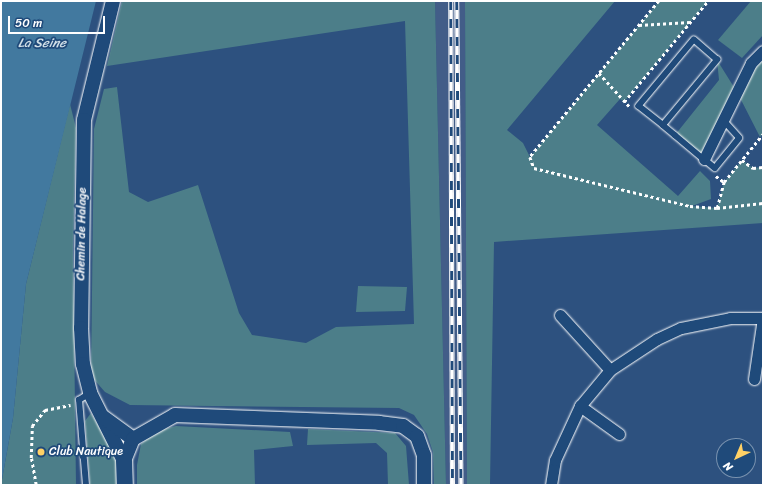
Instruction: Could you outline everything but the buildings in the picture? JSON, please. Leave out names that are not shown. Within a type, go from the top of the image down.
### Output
[{"type":"main road","points":[[124,461],[125,485]]},
{"type":"street","name":"Chemin de Halage","points":[[113,1],[84,120],[81,328],[85,396],[100,415],[124,461]]},
{"type":"street","points":[[704,159],[751,63],[763,51]]},
{"type":"street","points":[[560,315],[610,370]]},
{"type":"street","points":[[551,485],[555,460],[580,406],[610,370],[657,339],[681,328],[730,318],[763,318],[754,379]]},
{"type":"street","points":[[580,406],[619,434]]},
{"type":"street","points":[[100,415],[133,439]]},
{"type":"street","points":[[124,461],[133,439],[175,415],[403,426],[417,436],[424,455],[424,485]]},
{"type":"lane","points":[[663,125],[717,60],[694,40],[639,106],[715,168],[739,138],[723,120]]},
{"type":"lane","points":[[85,396],[86,485]]},
{"type":"path","points":[[659,1],[530,157],[534,168],[690,206],[717,208],[763,204]]},
{"type":"path","points":[[624,102],[708,1]]},
{"type":"path","points":[[639,26],[690,22]]},
{"type":"path","points":[[717,208],[724,182],[763,134]]},
{"type":"path","points":[[742,160],[753,168],[763,167]]},
{"type":"path","points":[[36,485],[31,458],[32,426],[45,410],[73,405],[85,396]]},
{"type":"shaded area","points":[[435,1],[465,1],[467,485],[446,485]]},
{"type":"green space","points":[[122,1],[435,1],[446,485],[434,485],[433,452],[427,434],[414,415],[399,408],[130,405],[105,392],[91,376],[94,129],[104,89],[117,87],[129,192],[148,202],[198,185],[239,313],[252,335],[306,343],[336,327],[414,324],[405,21],[107,66]]},
{"type":"green space","points":[[465,1],[615,1],[507,130],[523,143],[530,157],[659,1],[708,1],[624,102],[620,99],[597,125],[678,196],[700,171],[710,181],[711,199],[692,206],[717,208],[724,182],[742,160],[753,168],[763,167],[763,223],[494,242],[490,485],[467,485]]},
{"type":"green space","points":[[751,1],[763,1],[763,35],[742,58],[718,40]]},
{"type":"green space","points":[[763,51],[763,134],[760,137],[737,92]]},
{"type":"green space","points":[[717,60],[737,92],[704,159],[675,135],[719,80]]},
{"type":"green space","points":[[70,104],[76,128],[73,250],[76,485],[1,485],[13,418],[26,284]]},
{"type":"green space","points":[[358,286],[407,287],[405,311],[356,312]]},
{"type":"green space","points":[[91,413],[117,458],[117,485],[90,485],[85,421]]},
{"type":"green space","points":[[176,426],[290,432],[293,446],[254,450],[255,485],[137,485],[137,465],[141,444],[156,431]]},
{"type":"green space","points":[[308,429],[395,433],[406,446],[409,485],[388,485],[387,453],[376,443],[307,445]]},
{"type":"water","name":"La Seine","points":[[1,1],[96,1],[26,284],[13,418],[1,485]]},
{"type":"railway","points":[[451,1],[453,485]]},
{"type":"railway","points":[[457,1],[461,485]]},
{"type":"place","name":"Club Nautique","points":[[41,452]]}]
